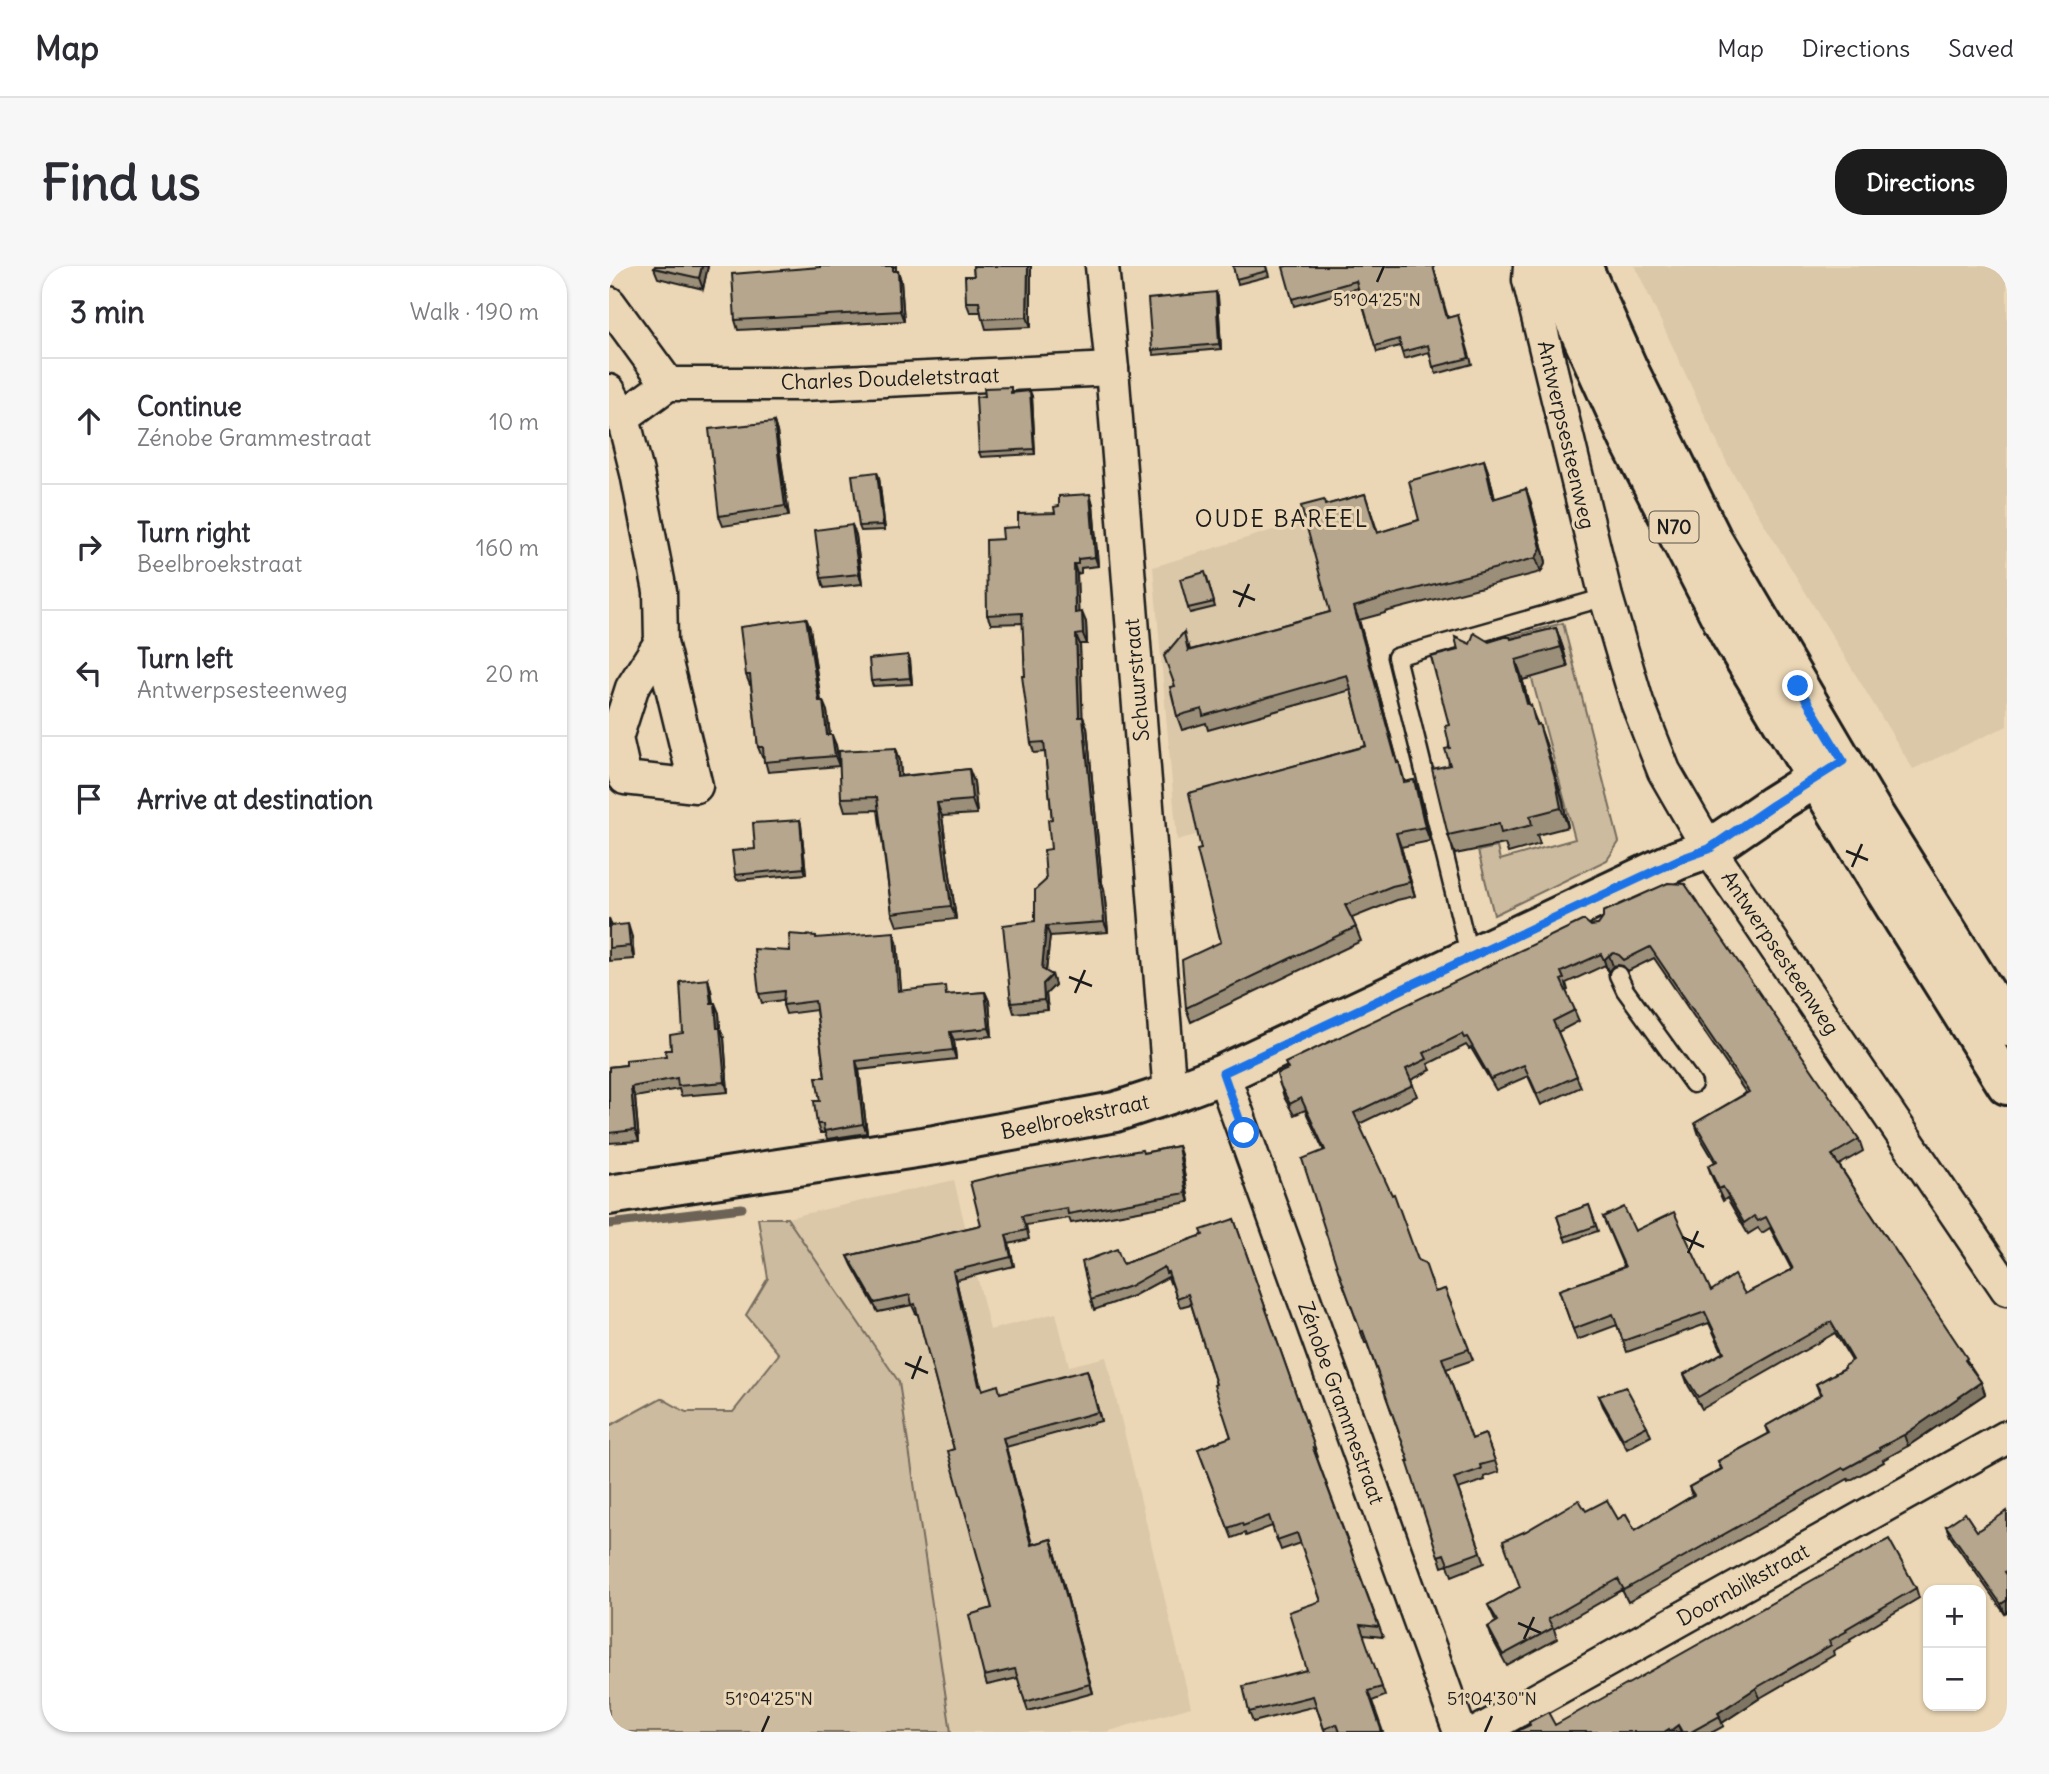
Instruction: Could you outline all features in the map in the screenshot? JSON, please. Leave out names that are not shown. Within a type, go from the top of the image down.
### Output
[{"type":"main road","name":"Antwerpsesteenweg","points":[[1550,266],[1629,439],[1736,646],[1830,769],[1874,816],[2007,1027]]},
{"type":"main road","name":"Antwerpsesteenweg","points":[[1582,266],[1628,369],[1830,769],[2007,1085]]},
{"type":"main road","name":"Beelbroekstraat","points":[[609,1195],[1029,1129],[1115,1112],[1170,1094],[1223,1073],[1471,958],[1590,909],[1678,860],[1709,849],[1830,769]]},
{"type":"street","name":"Schuurstraat","points":[[1102,266],[1170,1094]]},
{"type":"street","name":"Antwerpsesteenweg","points":[[1531,266],[1528,280],[1606,597],[1637,702],[1664,771],[1709,849],[2007,1289]]},
{"type":"street","points":[[609,303],[668,384],[616,404],[637,473],[660,591],[661,642]]},
{"type":"street","name":"Charles Doudeletstraat","points":[[668,384],[802,384],[1112,369]]},
{"type":"street","name":"Zénobe Grammestraat","points":[[1223,1073],[1459,1732]]},
{"type":"street","name":"Doornbilkstraat","points":[[1479,1732],[2007,1437]]},
{"type":"lane","points":[[1471,958],[1396,657],[1606,597]]},
{"type":"lane","points":[[1618,975],[1625,990],[1693,1084]]},
{"type":"shaded area","points":[[1635,266],[2007,266],[2007,726],[1913,769],[1727,463]]},
{"type":"shaded area","points":[[1353,508],[1359,621],[1402,777],[1177,840],[1153,567]]},
{"type":"shaded area","points":[[1563,623],[1619,842],[1607,860],[1494,915],[1478,851],[1497,847],[1500,860],[1575,839],[1525,653],[1506,638]]},
{"type":"shaded area","points":[[954,1180],[990,1330],[1056,1313],[1069,1366],[1106,1357],[1191,1707],[1106,1732],[951,1732],[899,1382],[787,1218]]},
{"type":"shaded area","points":[[758,1218],[787,1218],[899,1382],[951,1732],[609,1732],[609,1426],[661,1398],[686,1412],[733,1412],[779,1354],[746,1315],[768,1278]]},
{"type":"building","points":[[702,266],[699,278],[654,268]]},
{"type":"building","points":[[820,266],[893,266],[893,271],[898,271],[900,311],[735,320],[732,274]]},
{"type":"building","points":[[973,266],[1028,266],[1027,317],[982,319],[979,302],[966,302],[965,276],[974,276]]},
{"type":"building","points":[[1233,266],[1266,266],[1267,271],[1236,279]]},
{"type":"building","points":[[1433,266],[1447,318],[1458,315],[1469,358],[1433,367],[1428,345],[1402,352],[1399,339],[1375,346],[1356,281],[1292,299],[1283,267]]},
{"type":"building","points":[[1216,292],[1219,344],[1152,350],[1148,299]]},
{"type":"building","points":[[1011,387],[1011,393],[1030,391],[1034,449],[979,452],[976,397],[985,396],[984,388]]},
{"type":"building","points":[[774,422],[785,506],[719,516],[709,429]]},
{"type":"building","points":[[1484,460],[1493,499],[1526,489],[1541,548],[1536,558],[1354,607],[1397,763],[1399,762],[1404,782],[1414,780],[1425,827],[1396,833],[1410,882],[1392,886],[1345,905],[1356,927],[1186,1008],[1182,960],[1221,942],[1197,850],[1201,849],[1189,793],[1366,746],[1347,675],[1203,716],[1202,709],[1177,716],[1170,687],[1175,686],[1164,656],[1184,632],[1188,651],[1330,612],[1301,506],[1324,500],[1325,505],[1365,494],[1377,533],[1419,520],[1409,481]]},
{"type":"building","points":[[877,472],[883,525],[859,526],[852,475]]},
{"type":"building","points":[[1090,494],[1095,557],[1078,559],[1078,564],[1074,564],[1075,613],[1082,612],[1083,634],[1076,635],[1079,717],[1083,717],[1104,922],[1046,926],[1042,969],[1052,975],[1043,984],[1044,1000],[1011,1003],[1003,925],[1035,921],[1035,890],[1046,880],[1044,850],[1051,849],[1048,820],[1052,819],[1044,742],[1031,743],[1022,676],[1025,676],[1022,613],[987,615],[986,540],[1003,539],[1002,528],[1018,527],[1018,514],[1055,513],[1054,507],[1059,506],[1059,496]]},
{"type":"building","points":[[852,525],[859,574],[821,578],[815,530]]},
{"type":"building","points":[[1205,572],[1214,602],[1188,608],[1180,579]]},
{"type":"building","points":[[806,618],[819,701],[823,701],[827,735],[832,735],[835,756],[764,762],[763,747],[758,747],[750,675],[746,675],[740,627]]},
{"type":"building","points":[[1556,628],[1561,647],[1516,660],[1516,663],[1527,704],[1531,705],[1536,725],[1539,724],[1561,808],[1530,816],[1532,825],[1501,833],[1499,824],[1448,835],[1432,769],[1450,765],[1445,749],[1450,748],[1445,726],[1449,725],[1431,657],[1458,650],[1455,637],[1470,644],[1474,633],[1489,642]]},
{"type":"building","points":[[908,655],[910,678],[871,681],[869,659]]},
{"type":"building","points":[[896,748],[897,777],[969,769],[972,800],[937,803],[951,906],[892,913],[877,797],[841,798],[839,751]]},
{"type":"building","points":[[800,820],[804,868],[735,875],[732,851],[755,849],[753,823]]},
{"type":"building","points":[[1668,883],[1685,884],[1859,1139],[1832,1155],[1981,1382],[1904,1435],[1879,1448],[1880,1450],[1624,1590],[1618,1579],[1548,1619],[1553,1628],[1503,1655],[1488,1627],[1498,1621],[1488,1605],[1520,1587],[1503,1541],[1526,1531],[1579,1500],[1586,1511],[1607,1500],[1618,1519],[1626,1514],[1635,1530],[1694,1495],[1689,1487],[1722,1469],[1718,1461],[1770,1433],[1766,1426],[1822,1394],[1816,1384],[1845,1368],[1844,1366],[1853,1360],[1831,1322],[1698,1397],[1684,1374],[1724,1352],[1705,1312],[1623,1341],[1613,1314],[1573,1329],[1559,1290],[1625,1267],[1603,1217],[1624,1207],[1635,1231],[1674,1212],[1711,1291],[1734,1275],[1745,1294],[1793,1269],[1766,1217],[1758,1221],[1754,1216],[1744,1223],[1723,1187],[1719,1189],[1708,1166],[1717,1161],[1695,1123],[1749,1092],[1650,947],[1624,960],[1614,953],[1604,960],[1601,954],[1561,972],[1564,979],[1561,980],[1575,1010],[1553,1021],[1577,1076],[1537,1094],[1524,1065],[1491,1079],[1467,1037],[1464,1038],[1462,1034],[1424,1053],[1427,1059],[1406,1069],[1413,1085],[1354,1113],[1392,1195],[1394,1194],[1418,1260],[1425,1263],[1435,1292],[1445,1289],[1469,1349],[1442,1358],[1472,1439],[1485,1434],[1495,1461],[1454,1478],[1481,1552],[1448,1564],[1444,1554],[1438,1556],[1409,1461],[1363,1331],[1361,1332],[1338,1270],[1302,1159],[1325,1150],[1301,1098],[1290,1104],[1277,1074],[1288,1069],[1285,1063],[1584,920],[1591,926],[1598,925],[1603,918],[1603,912]]},
{"type":"building","points":[[609,918],[610,926],[628,924],[630,946],[609,948]]},
{"type":"building","points":[[894,932],[898,991],[945,986],[946,995],[985,992],[989,1028],[950,1032],[953,1050],[856,1061],[863,1124],[824,1131],[823,1124],[817,1124],[814,1101],[820,1101],[816,1077],[825,1077],[815,1001],[783,1005],[784,991],[759,994],[754,949],[790,951],[789,934],[816,938]]},
{"type":"building","points":[[708,979],[711,1003],[715,1003],[717,1028],[720,1028],[725,1082],[678,1086],[677,1078],[631,1087],[635,1130],[609,1133],[609,1067],[626,1065],[626,1060],[666,1056],[665,1050],[671,1050],[670,1035],[683,1033],[680,982]]},
{"type":"building","points":[[1178,1146],[1186,1193],[1068,1214],[1067,1208],[1022,1216],[1026,1230],[1006,1235],[1011,1257],[953,1271],[982,1390],[998,1385],[1000,1393],[1087,1370],[1098,1412],[1003,1438],[1031,1545],[1051,1539],[1090,1684],[1025,1702],[1015,1669],[984,1676],[969,1615],[992,1608],[948,1451],[954,1449],[915,1304],[912,1305],[910,1295],[875,1303],[848,1256],[981,1225],[970,1182],[1012,1172]]},
{"type":"building","points":[[1589,1205],[1596,1226],[1564,1237],[1557,1216]]},
{"type":"building","points":[[1234,1219],[1313,1448],[1379,1627],[1360,1625],[1382,1687],[1368,1691],[1382,1732],[1340,1732],[1337,1724],[1324,1729],[1313,1696],[1249,1712],[1243,1686],[1307,1670],[1289,1612],[1321,1601],[1297,1533],[1277,1540],[1269,1516],[1243,1526],[1242,1523],[1228,1528],[1198,1449],[1231,1437],[1188,1294],[1177,1298],[1164,1267],[1130,1286],[1091,1300],[1082,1262],[1117,1249],[1123,1264],[1203,1235],[1201,1230]]},
{"type":"building","points":[[1626,1387],[1647,1426],[1623,1439],[1599,1396]]},
{"type":"building","points":[[2007,1511],[2007,1600],[2001,1604],[1946,1526],[1965,1513],[1977,1531]]},
{"type":"building","points":[[1889,1539],[1916,1588],[1846,1629],[1847,1631],[1829,1641],[1831,1645],[1756,1688],[1718,1713],[1720,1716],[1691,1732],[1682,1732],[1678,1725],[1664,1732],[1515,1732],[1548,1712],[1555,1725]]},
{"type":"waterway","points":[[609,1224],[742,1208]]},
{"type":"district","name":"OUDE BAREEL","points":[[1282,519]]},
{"type":"route","points":[[1244,1133],[1223,1073],[1678,860],[1709,849],[1843,761],[1798,686]]}]
